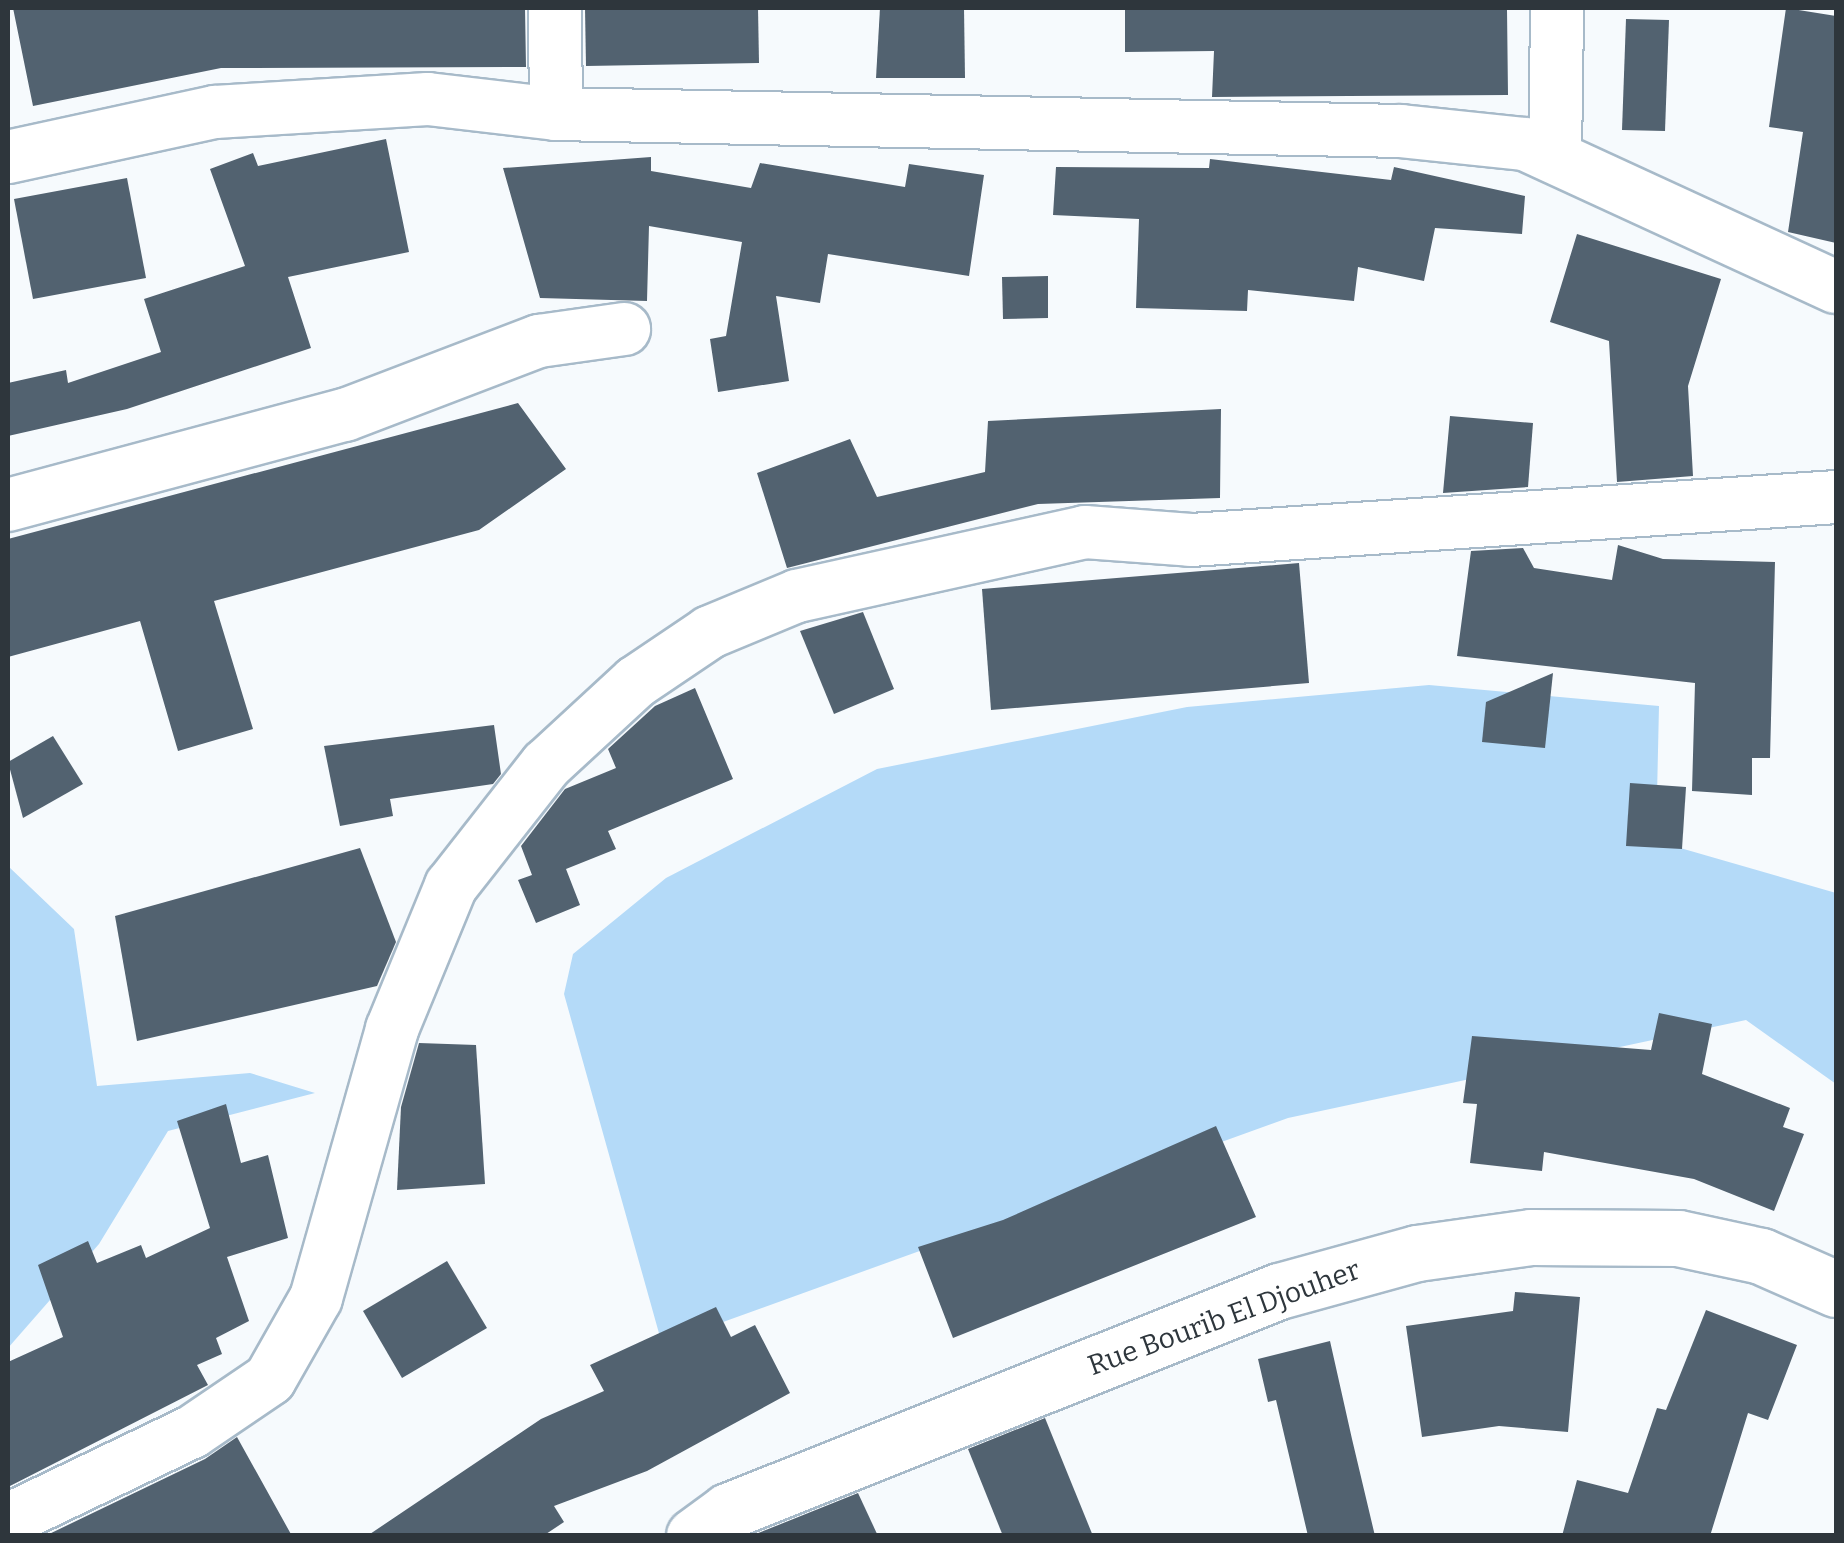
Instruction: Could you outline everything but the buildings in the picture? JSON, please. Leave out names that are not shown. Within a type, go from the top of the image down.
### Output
[{"type":"main road","name":"Rue Bourib El Djouher","points":[[694,1536],[728,1511],[1279,1291],[1418,1253],[1530,1237],[1660,1237],[1761,1256],[1836,1289]]},
{"type":"street","points":[[555,8],[556,114]]},
{"type":"street","points":[[1545,136],[1557,8]]},
{"type":"street","points":[[8,157],[283,103],[428,99],[556,114],[1166,122],[1545,136],[1770,261],[1836,287]]},
{"type":"street","points":[[1770,261],[1836,266]]},
{"type":"street","points":[[8,505],[345,415],[538,341],[624,329]]},
{"type":"street","points":[[8,1520],[192,1432],[270,1379],[325,1274],[392,1029],[451,886],[546,765],[636,682],[710,632],[797,596],[1085,532],[1191,540],[1836,497]]},
{"type":"shaded area","points":[[1429,685],[1659,706],[1656,841],[1836,893],[1836,1084],[1746,1020],[1288,1118],[662,1344],[564,994],[573,954],[666,878],[877,769],[1187,707]]},
{"type":"shaded area","points":[[8,866],[74,929],[97,1086],[250,1073],[315,1093],[168,1131],[99,1244],[8,1348]]}]
